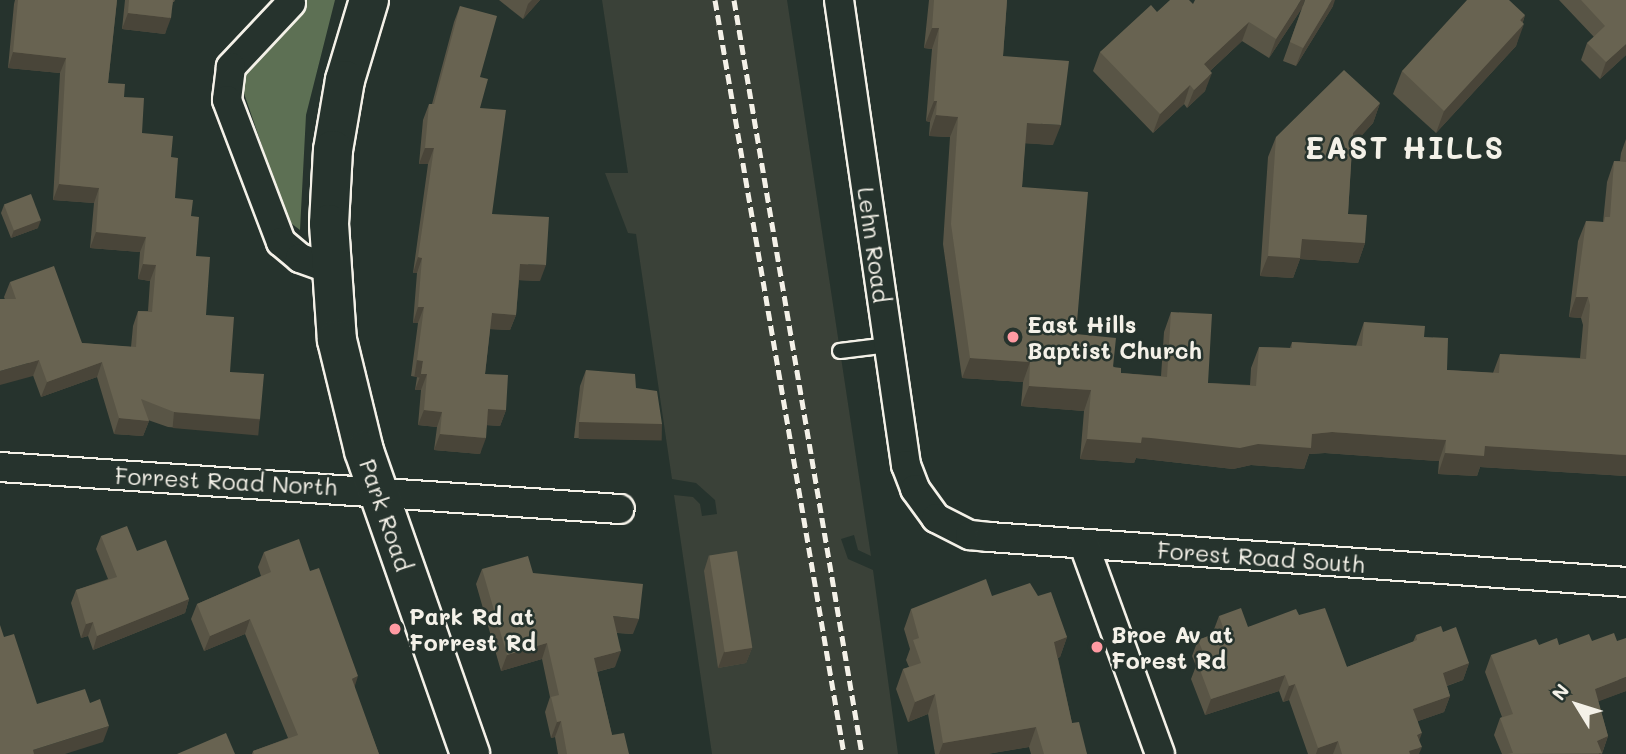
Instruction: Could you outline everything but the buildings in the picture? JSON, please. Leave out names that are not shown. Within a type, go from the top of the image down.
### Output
[{"type":"main road","name":"Park Road","points":[[369,0],[348,68],[335,138],[330,269],[343,375],[377,489],[470,754]]},
{"type":"street","name":"Lehn Road","points":[[839,0],[906,465],[915,489]]},
{"type":"street","points":[[291,3],[231,67],[227,100],[281,242],[300,258],[330,269]]},
{"type":"street","name":"Forrest Road North","points":[[0,467],[377,489],[620,509]]},
{"type":"street","name":"Forest Road South","points":[[915,489],[936,518],[970,535],[1626,582]]},
{"type":"street","points":[[1084,545],[1160,754]]},
{"type":"lane","points":[[840,351],[889,345]]},
{"type":"shaded area","points":[[602,0],[787,0],[871,556],[858,550],[854,535],[841,539],[848,559],[873,570],[898,754],[712,754],[674,495],[693,497],[700,504],[702,516],[717,514],[715,500],[696,483],[672,479],[636,234],[628,233],[605,173],[628,173]]},
{"type":"green space","points":[[295,0],[335,0],[306,115],[300,230],[288,221],[238,76],[304,9]]},
{"type":"railway","points":[[715,0],[844,754]]},
{"type":"railway","points":[[734,0],[862,754]]},
{"type":"place","name":"East Hills Baptist Church","points":[[1013,337]]},
{"type":"place","name":"Park Rd at Forrest Rd","points":[[395,629]]},
{"type":"place","name":"Broe Av at Forest Rd","points":[[1097,647]]},
{"type":"district","name":"EAST HILLS","points":[[1405,147]]}]
